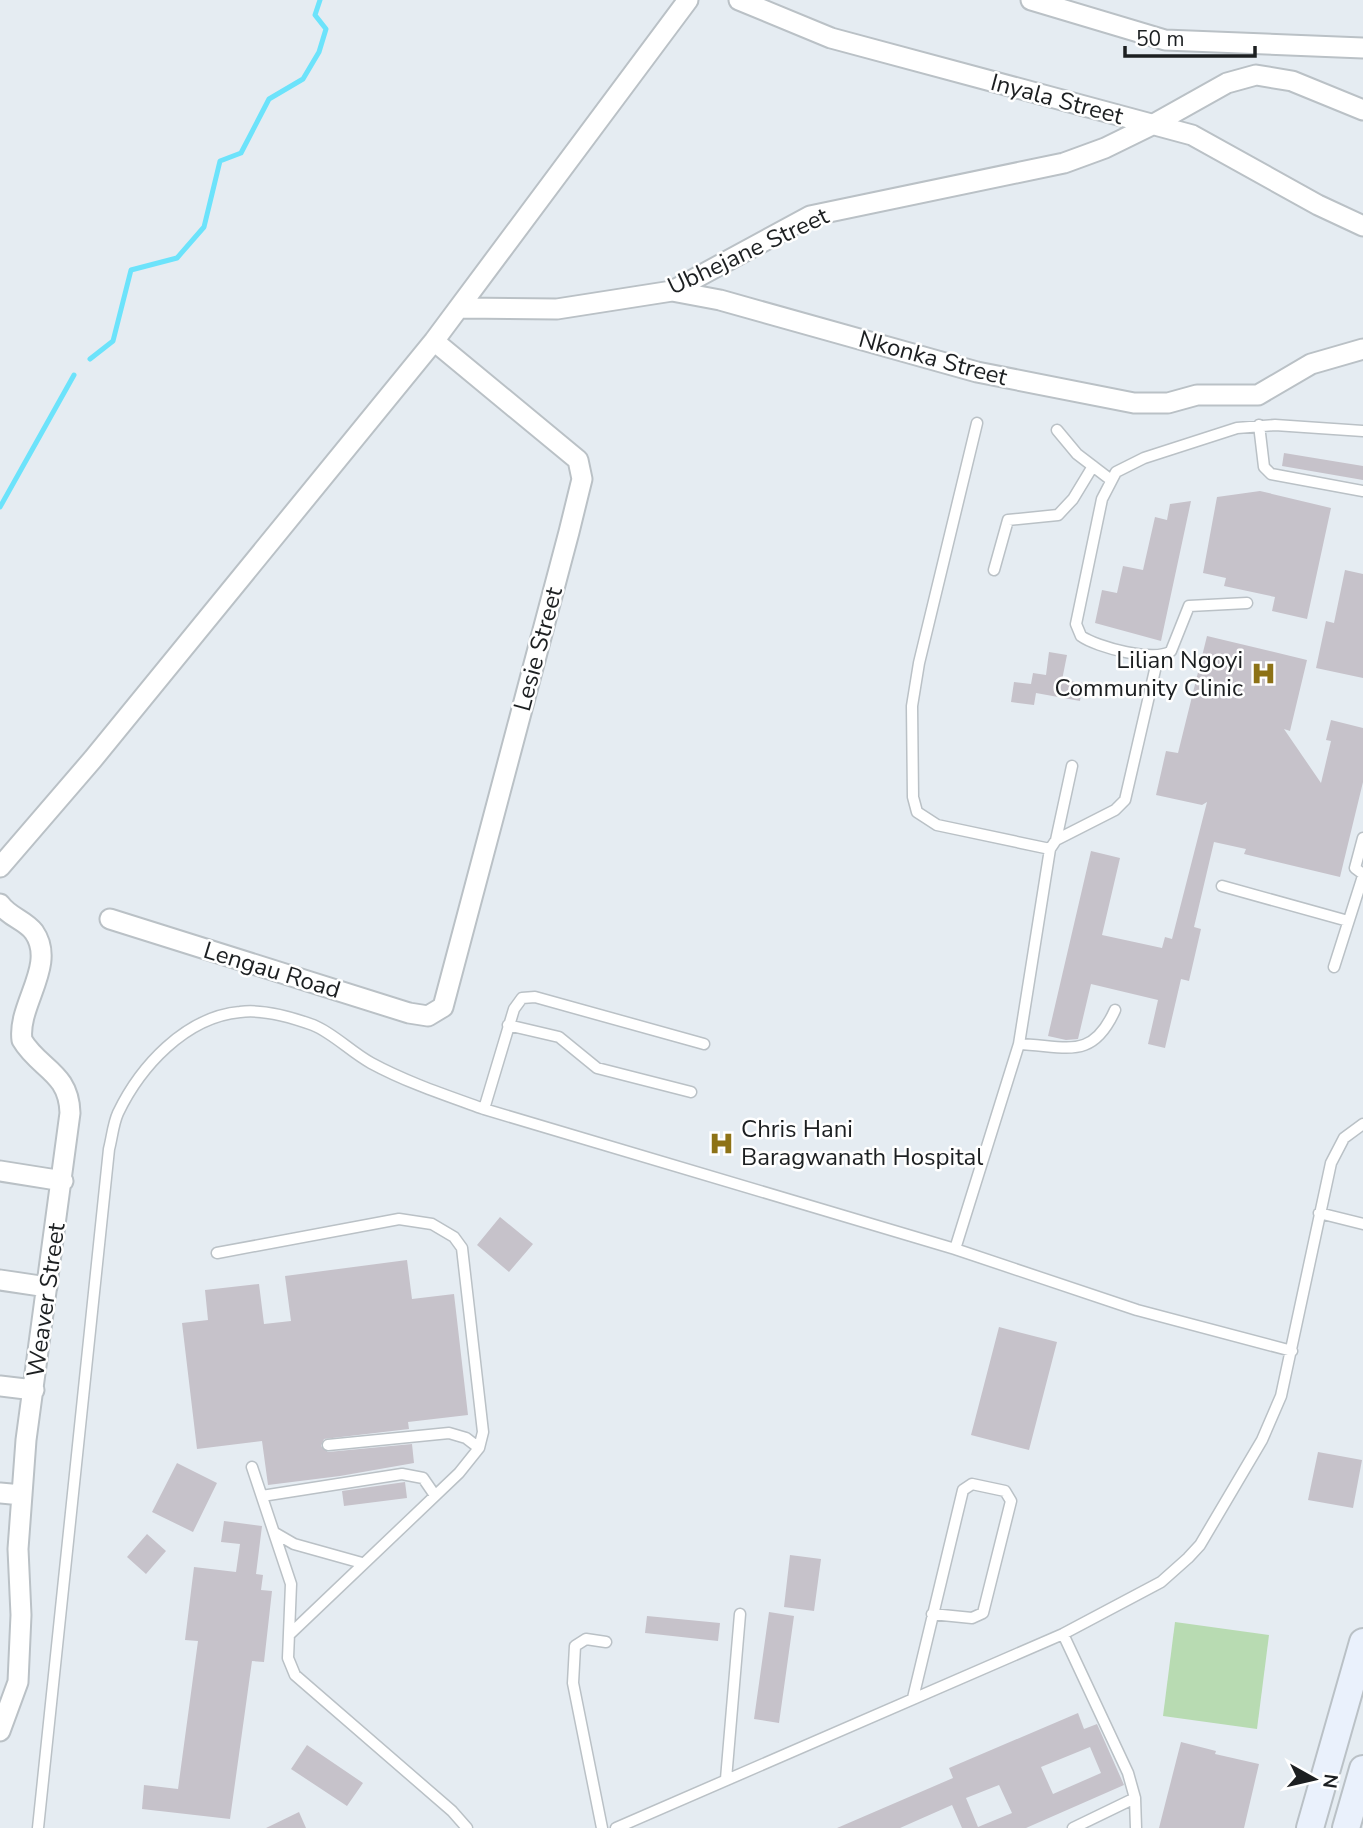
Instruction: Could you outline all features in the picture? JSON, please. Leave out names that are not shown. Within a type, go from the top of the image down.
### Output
[{"type":"main road","points":[[1310,1828],[1363,1642]]},
{"type":"main road","points":[[1346,1828],[1363,1769]]},
{"type":"street","points":[[0,867],[93,759],[460,309],[688,0]]},
{"type":"street","name":"Inyala Street","points":[[739,0],[831,38],[1192,135],[1224,150],[1318,205],[1363,226]]},
{"type":"street","points":[[1031,0],[1165,40],[1363,48]]},
{"type":"street","name":"Ubhejane Street","points":[[460,309],[513,312],[556,309],[672,291],[810,216],[1064,163],[1152,125],[1227,83],[1256,75],[1292,81],[1363,110]]},
{"type":"street","name":"Nkonka Street","points":[[672,291],[720,300],[977,372],[1134,403],[1168,403],[1197,394],[1258,396],[1311,364],[1363,349]]},
{"type":"street","name":"Lesie Street","points":[[434,341],[578,460],[582,472],[451,988],[443,1007],[435,1014]]},
{"type":"street","name":"Weaver Street","points":[[0,904],[6,914],[33,930],[40,946],[41,964],[21,1032],[26,1048],[60,1079],[70,1097],[63,1181],[26,1440],[9,1601],[21,1615],[18,1682],[0,1731]]},
{"type":"street","name":"Lengau Road","points":[[110,919],[409,1013],[435,1014]]},
{"type":"street","points":[[0,1171],[63,1181]]},
{"type":"street","points":[[0,1280],[47,1287]]},
{"type":"street","points":[[0,1386],[34,1390]]},
{"type":"street","points":[[0,1493],[22,1495]]},
{"type":"lane","points":[[977,422],[919,663],[912,706],[913,797],[917,812],[937,825],[1053,844],[1115,810],[1125,800],[1158,657]]},
{"type":"lane","points":[[1259,425],[1264,467],[1271,474],[1363,491]]},
{"type":"lane","points":[[1247,603],[1189,606],[1171,651],[1158,657],[1092,643],[1077,631],[1076,624],[1098,514],[1116,472],[1144,457],[1237,428],[1259,425],[1363,431]]},
{"type":"lane","points":[[1057,430],[1077,454],[1111,480]]},
{"type":"lane","points":[[994,570],[1008,520],[1058,515],[1073,499],[1093,466]]},
{"type":"lane","points":[[955,1249],[1019,1044],[1053,844],[1072,766]]},
{"type":"lane","points":[[1334,967],[1363,875],[1355,868],[1354,860],[1363,838]]},
{"type":"lane","points":[[1222,886],[1349,921]]},
{"type":"lane","points":[[484,1109],[514,1009],[522,998],[535,998],[704,1044]]},
{"type":"lane","points":[[1019,1044],[1078,1046],[1096,1042],[1106,1030],[1115,1010]]},
{"type":"lane","points":[[38,1828],[109,1149],[117,1115],[132,1089],[149,1065],[174,1041],[193,1029],[239,1012],[258,1013],[315,1026],[370,1063],[430,1090],[484,1109],[955,1249],[1137,1310],[1292,1351]]},
{"type":"lane","points":[[509,1025],[559,1037],[597,1068],[691,1092]]},
{"type":"lane","points":[[615,1828],[1063,1634],[1161,1582],[1200,1545],[1271,1423],[1292,1351],[1319,1213],[1337,1146],[1363,1124]]},
{"type":"lane","points":[[1319,1213],[1362,1224]]},
{"type":"lane","points":[[217,1253],[399,1219],[432,1224],[446,1230],[462,1248],[483,1432],[479,1448],[290,1634]]},
{"type":"lane","points":[[328,1445],[449,1433],[466,1438],[479,1448]]},
{"type":"lane","points":[[252,1467],[291,1584],[288,1658],[295,1675],[467,1828]]},
{"type":"lane","points":[[262,1496],[402,1474],[423,1478],[434,1494]]},
{"type":"lane","points":[[913,1698],[932,1614],[963,1490],[972,1484],[1005,1491],[1011,1501],[984,1613],[979,1618],[932,1614]]},
{"type":"lane","points":[[275,1533],[294,1544],[362,1563]]},
{"type":"lane","points":[[726,1779],[740,1614]]},
{"type":"lane","points":[[1063,1634],[1128,1773],[1135,1798],[1136,1828]]},
{"type":"lane","points":[[602,1828],[573,1683],[572,1658],[575,1647],[586,1639],[606,1642]]},
{"type":"lane","points":[[1073,1828],[1135,1798]]},
{"type":"green space","points":[[1175,1622],[1269,1635],[1257,1729],[1163,1716]]},
{"type":"building","points":[[1284,453],[1363,466],[1363,480],[1282,466]]},
{"type":"building","points":[[1260,491],[1331,508],[1307,619],[1272,611],[1275,597],[1224,586],[1226,578],[1203,573],[1217,497]]},
{"type":"building","points":[[1191,501],[1161,641],[1095,623],[1102,590],[1117,593],[1123,566],[1143,570],[1155,517],[1167,520],[1170,504]]},
{"type":"building","points":[[1345,570],[1363,574],[1363,678],[1316,668],[1326,621],[1334,623]]},
{"type":"building","points":[[1207,636],[1307,660],[1290,731],[1284,729],[1321,783],[1331,741],[1326,740],[1331,720],[1363,728],[1363,782],[1340,877],[1244,854],[1246,849],[1214,842],[1194,927],[1201,929],[1189,981],[1181,979],[1165,1048],[1148,1044],[1158,1000],[1091,984],[1078,1039],[1066,1040],[1048,1036],[1091,851],[1120,858],[1102,935],[1162,948],[1165,937],[1172,939],[1207,802],[1202,805],[1156,795],[1166,751],[1178,753]]},
{"type":"building","points":[[1049,652],[1067,655],[1062,680],[1083,683],[1080,701],[1036,693],[1034,705],[1011,702],[1014,682],[1031,684],[1033,673],[1046,675]]},
{"type":"building","points":[[500,1217],[533,1244],[509,1272],[477,1245]]},
{"type":"building","points":[[407,1260],[412,1299],[454,1294],[468,1415],[408,1422],[409,1429],[324,1439],[321,1446],[328,1452],[412,1444],[414,1463],[340,1476],[268,1485],[262,1441],[197,1449],[182,1323],[208,1320],[205,1290],[259,1284],[264,1324],[291,1321],[285,1276]]},
{"type":"building","points":[[999,1327],[1057,1342],[1029,1450],[971,1435]]},
{"type":"building","points":[[1318,1452],[1362,1460],[1353,1508],[1308,1500]]},
{"type":"building","points":[[177,1463],[217,1483],[193,1532],[152,1512]]},
{"type":"building","points":[[405,1482],[407,1498],[344,1506],[342,1491]]},
{"type":"building","points":[[224,1521],[262,1526],[256,1574],[263,1575],[261,1590],[272,1591],[264,1662],[252,1661],[230,1819],[142,1809],[144,1785],[178,1789],[198,1641],[185,1640],[194,1567],[236,1572],[240,1544],[221,1542]]},
{"type":"building","points":[[147,1534],[166,1551],[146,1574],[127,1557]]},
{"type":"building","points":[[790,1555],[821,1559],[814,1611],[784,1607]]},
{"type":"building","points":[[769,1612],[794,1616],[779,1723],[754,1719]]},
{"type":"building","points":[[647,1616],[720,1623],[718,1641],[645,1633]]},
{"type":"building","points":[[1078,1713],[1084,1729],[1097,1724],[1124,1785],[1026,1828],[962,1828],[952,1805],[900,1828],[837,1828],[953,1778],[949,1768]],"holes":[[[1090,1747],[1101,1773],[1053,1794],[1041,1767]],[[999,1785],[1012,1813],[978,1827],[966,1798]]]},
{"type":"building","points":[[1181,1742],[1216,1751],[1215,1754],[1259,1764],[1244,1828],[1159,1828]]},
{"type":"building","points":[[307,1745],[363,1783],[347,1806],[291,1769]]},
{"type":"building","points":[[299,1812],[306,1828],[266,1828]]},
{"type":"waterway","points":[[90,359],[113,341],[131,270],[177,258],[204,227],[220,161],[241,153],[269,99],[303,79],[319,52],[326,29],[315,15],[320,0]]},
{"type":"waterway","points":[[0,507],[74,375]]},
{"type":"place","name":"Lilian Ngoyi Community Clinic","points":[[1263,674]]},
{"type":"place","name":"Chris Hani Baragwanath Hospital","points":[[721,1143]]}]
